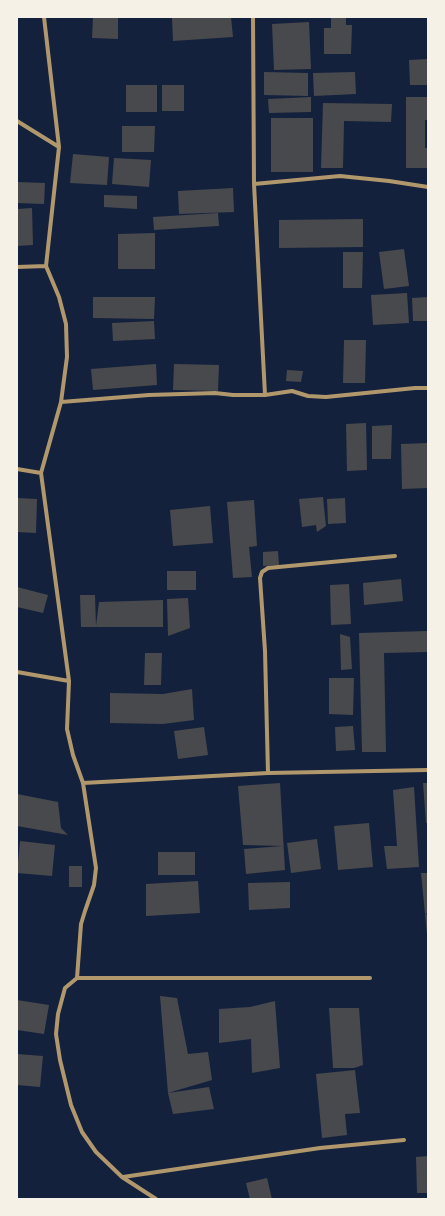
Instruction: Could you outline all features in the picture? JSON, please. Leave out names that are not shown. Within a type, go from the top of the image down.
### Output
[{"type":"street","points":[[44,17],[59,147],[46,266],[59,297],[66,324],[66,357],[61,402],[41,473],[69,681],[67,729],[73,755],[83,783],[96,868],[94,885],[84,911],[81,924],[77,978]]},
{"type":"street","points":[[253,17],[254,184],[265,395]]},
{"type":"street","points":[[17,121],[59,147]]},
{"type":"street","points":[[254,184],[340,176],[428,187]]},
{"type":"street","points":[[17,267],[46,266]]},
{"type":"street","points":[[61,402],[149,395],[215,393],[233,395],[265,395],[292,391],[308,396],[326,397],[428,388]]},
{"type":"street","points":[[17,469],[41,473]]},
{"type":"street","points":[[268,773],[265,651],[260,578],[262,572],[268,568],[395,556]]},
{"type":"street","points":[[17,672],[69,681]]},
{"type":"street","points":[[83,783],[268,773],[428,770]]},
{"type":"street","points":[[156,1199],[122,1177],[96,1152],[82,1132],[71,1105],[60,1060],[56,1034],[58,1014],[65,988],[77,978],[370,978]]},
{"type":"street","points":[[122,1177],[320,1148],[404,1140]]},
{"type":"building","points":[[93,17],[118,17],[118,39],[92,38]]},
{"type":"building","points":[[231,17],[233,37],[173,41],[172,18]]},
{"type":"building","points":[[331,18],[346,18],[346,25],[352,25],[351,54],[324,54],[324,28],[331,28]]},
{"type":"building","points":[[309,22],[311,69],[274,70],[272,24]]},
{"type":"building","points":[[428,59],[428,85],[410,85],[409,60]]},
{"type":"building","points":[[264,72],[308,73],[308,96],[264,95]]},
{"type":"building","points":[[355,72],[356,94],[314,96],[313,73]]},
{"type":"building","points":[[126,85],[157,85],[157,112],[126,112]]},
{"type":"building","points":[[162,85],[184,85],[184,111],[162,111]]},
{"type":"building","points":[[311,97],[311,112],[269,113],[268,99]]},
{"type":"building","points":[[406,97],[428,97],[428,120],[425,120],[425,148],[428,148],[428,168],[406,168]]},
{"type":"building","points":[[323,103],[392,104],[391,122],[344,121],[343,168],[321,168]]},
{"type":"building","points":[[271,118],[313,118],[313,172],[271,172]]},
{"type":"building","points":[[122,126],[155,126],[154,152],[122,152]]},
{"type":"building","points":[[73,154],[109,157],[107,185],[70,183]]},
{"type":"building","points":[[114,158],[151,160],[149,187],[112,184]]},
{"type":"building","points":[[17,182],[45,183],[44,204],[17,203]]},
{"type":"building","points":[[233,188],[234,212],[179,214],[178,191]]},
{"type":"building","points":[[104,195],[137,196],[137,209],[104,207]]},
{"type":"building","points":[[32,208],[33,245],[17,246],[17,209]]},
{"type":"building","points":[[218,213],[219,226],[154,230],[153,217]]},
{"type":"building","points":[[363,219],[363,247],[279,248],[279,220]]},
{"type":"building","points":[[155,233],[155,269],[118,269],[118,234]]},
{"type":"building","points":[[404,249],[409,286],[384,289],[379,252]]},
{"type":"building","points":[[343,252],[363,252],[362,288],[343,288]]},
{"type":"building","points":[[407,293],[409,323],[373,325],[371,295]]},
{"type":"building","points":[[93,297],[155,297],[154,319],[93,318]]},
{"type":"building","points":[[428,297],[428,321],[413,321],[412,298]]},
{"type":"building","points":[[154,321],[155,339],[113,341],[112,323]]},
{"type":"building","points":[[344,340],[366,340],[365,383],[343,383]]},
{"type":"building","points":[[156,364],[157,385],[93,390],[91,369]]},
{"type":"building","points":[[174,364],[219,365],[218,391],[173,390]]},
{"type":"building","points":[[287,370],[303,371],[301,382],[286,381]]},
{"type":"building","points":[[366,423],[367,470],[347,471],[346,424]]},
{"type":"building","points":[[392,425],[391,459],[372,459],[372,426]]},
{"type":"building","points":[[428,443],[428,488],[402,489],[401,444]]},
{"type":"building","points":[[323,497],[326,526],[317,532],[316,525],[302,527],[299,499]]},
{"type":"building","points":[[17,498],[37,499],[36,533],[17,532]]},
{"type":"building","points":[[345,498],[346,523],[328,524],[327,499]]},
{"type":"building","points":[[254,500],[257,546],[249,547],[252,577],[233,578],[227,502]]},
{"type":"building","points":[[210,506],[213,543],[173,546],[170,510]]},
{"type":"building","points":[[278,551],[279,565],[263,566],[263,552]]},
{"type":"building","points":[[167,571],[196,571],[196,590],[167,590]]},
{"type":"building","points":[[401,579],[403,601],[364,605],[363,583]]},
{"type":"building","points":[[349,584],[351,624],[331,625],[330,585]]},
{"type":"building","points":[[17,587],[48,595],[43,613],[17,607]]},
{"type":"building","points":[[80,595],[95,595],[96,626],[99,602],[163,600],[163,627],[81,627]]},
{"type":"building","points":[[188,598],[190,628],[168,636],[167,599]]},
{"type":"building","points":[[428,631],[428,652],[384,653],[386,752],[362,752],[359,633]]},
{"type":"building","points":[[340,634],[350,637],[352,669],[341,670]]},
{"type":"building","points":[[145,653],[162,653],[161,685],[144,685]]},
{"type":"building","points":[[329,678],[354,678],[353,715],[329,714]]},
{"type":"building","points":[[192,689],[194,720],[163,724],[110,723],[110,693],[163,694]]},
{"type":"building","points":[[353,726],[355,750],[336,751],[335,727]]},
{"type":"building","points":[[204,727],[208,755],[178,759],[174,731]]},
{"type":"building","points":[[280,783],[285,870],[246,874],[244,849],[283,846],[243,845],[238,786]]},
{"type":"building","points":[[423,783],[428,783],[428,823],[426,823]]},
{"type":"building","points":[[414,787],[419,867],[387,869],[384,846],[397,846],[393,790]]},
{"type":"building","points":[[17,794],[58,802],[61,828],[68,835],[17,826]]},
{"type":"building","points":[[369,823],[373,867],[338,870],[334,826]]},
{"type":"building","points":[[317,839],[321,869],[291,873],[287,843]]},
{"type":"building","points":[[20,841],[55,845],[52,876],[17,873]]},
{"type":"building","points":[[158,852],[195,852],[195,875],[158,875]]},
{"type":"building","points":[[69,866],[82,866],[82,887],[69,887]]},
{"type":"building","points":[[421,873],[428,873],[428,913],[425,914]]},
{"type":"building","points":[[198,881],[200,913],[146,916],[146,884]]},
{"type":"building","points":[[290,882],[290,908],[249,910],[248,883]]},
{"type":"building","points":[[425,914],[428,915],[428,934],[427,934]]},
{"type":"building","points":[[160,996],[177,998],[188,1054],[208,1052],[212,1080],[168,1093]]},
{"type":"building","points":[[17,1000],[49,1005],[44,1034],[17,1030]]},
{"type":"building","points":[[275,1001],[280,1068],[252,1073],[251,1039],[219,1043],[219,1009],[250,1007]]},
{"type":"building","points":[[329,1008],[359,1008],[363,1065],[354,1068],[333,1068]]},
{"type":"building","points":[[17,1054],[43,1056],[40,1087],[17,1085]]},
{"type":"building","points":[[355,1070],[360,1113],[345,1114],[347,1135],[322,1138],[316,1074]]},
{"type":"building","points":[[209,1087],[214,1109],[173,1114],[168,1093]]},
{"type":"building","points":[[428,1156],[428,1193],[417,1193],[416,1157]]},
{"type":"building","points":[[267,1178],[272,1199],[250,1199],[246,1183]]}]
